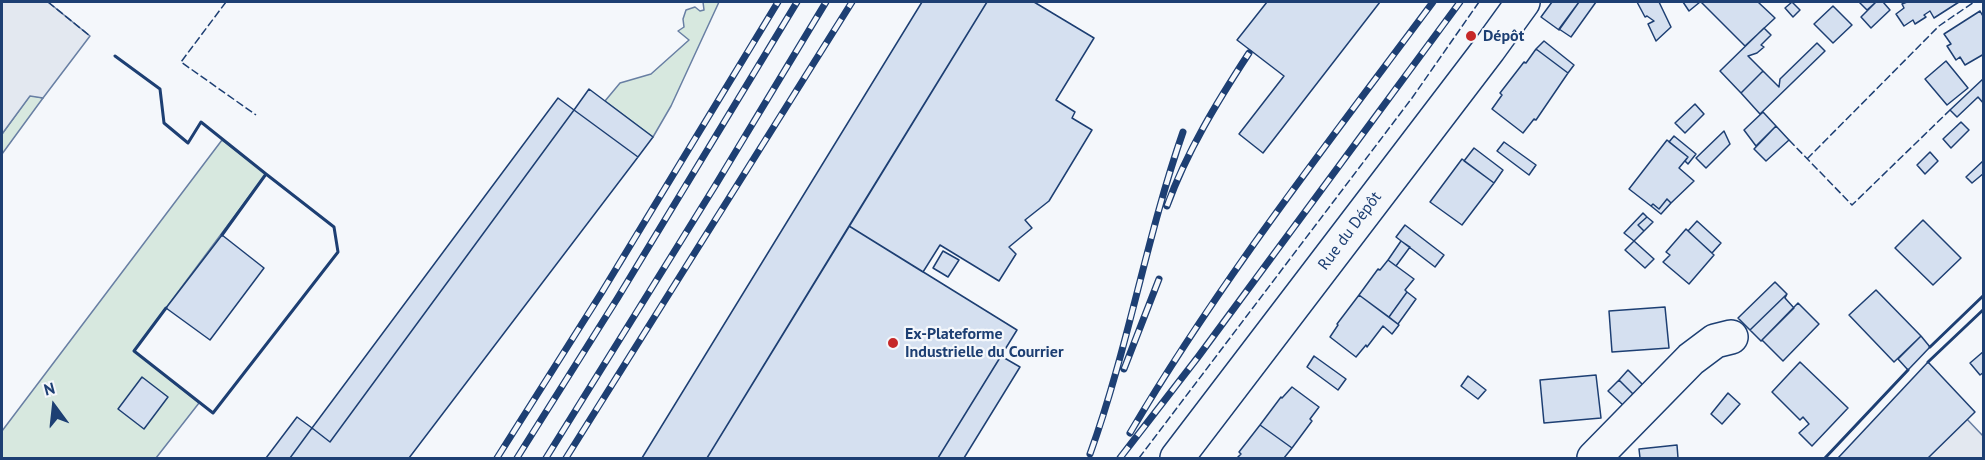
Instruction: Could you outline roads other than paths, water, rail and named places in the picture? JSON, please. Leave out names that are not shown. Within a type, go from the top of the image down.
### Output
[{"type":"main road","name":"Rue du Dépôt","points":[[1182,456],[1490,49],[1523,2]]},
{"type":"main road","points":[[1594,459],[1691,359],[1715,341],[1731,338]]},
{"type":"railway","points":[[497,458],[602,292],[778,2]]},
{"type":"railway","points":[[517,458],[617,299],[797,2]]},
{"type":"railway","points":[[546,458],[826,2]]},
{"type":"railway","points":[[566,458],[852,2]]},
{"type":"railway","points":[[1130,433],[1237,267],[1433,2]]},
{"type":"railway","points":[[1120,458],[1198,357],[1460,2]]},
{"type":"railway","points":[[1167,206],[1204,127],[1249,53]]},
{"type":"railway","points":[[1090,454],[1115,374],[1158,212],[1183,132]]},
{"type":"railway","points":[[1124,369],[1159,279]]},
{"type":"place","name":"Dépôt","points":[[1471,36]]},
{"type":"place","name":"Ex-Plateforme Industrielle du Courrier","points":[[893,343]]}]
